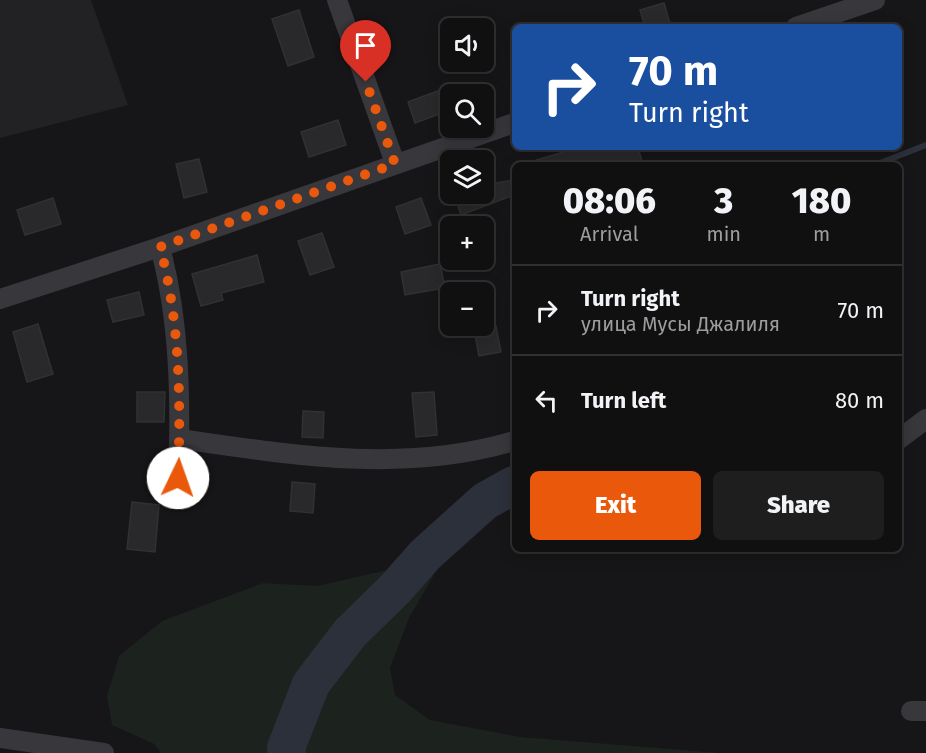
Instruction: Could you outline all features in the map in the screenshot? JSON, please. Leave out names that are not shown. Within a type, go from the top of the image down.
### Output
[{"type":"street","points":[[337,0],[395,164]]},
{"type":"street","points":[[805,24],[875,0]]},
{"type":"street","points":[[0,299],[160,247],[512,124]]},
{"type":"street","points":[[160,247],[171,294],[176,335],[180,439],[178,478]]},
{"type":"street","points":[[902,437],[926,419]]},
{"type":"street","points":[[180,439],[293,455],[371,460],[408,459],[463,452],[512,441]]},
{"type":"street","points":[[0,738],[104,753]]},
{"type":"shaded area","points":[[0,0],[91,0],[128,105],[0,138]]},
{"type":"shaded area","points":[[451,532],[434,575],[409,618],[390,668],[395,695],[430,720],[521,737],[720,753],[161,753],[154,744],[112,725],[107,696],[119,656],[162,621],[263,583],[317,586],[387,570]]},
{"type":"building","points":[[664,3],[670,24],[644,24],[640,10]]},
{"type":"building","points":[[299,10],[314,57],[288,66],[272,19]]},
{"type":"building","points":[[440,90],[440,114],[415,123],[408,102]]},
{"type":"building","points":[[338,120],[346,145],[309,157],[301,132]]},
{"type":"building","points":[[571,150],[639,150],[642,162],[536,162],[536,160]]},
{"type":"building","points":[[199,159],[207,192],[184,198],[176,164]]},
{"type":"building","points":[[512,180],[512,196],[494,203],[494,183]]},
{"type":"building","points":[[53,198],[61,224],[25,235],[17,210]]},
{"type":"building","points":[[421,198],[431,225],[405,234],[396,207]]},
{"type":"building","points":[[457,204],[490,204],[461,215]]},
{"type":"building","points":[[322,233],[334,267],[310,275],[298,241]]},
{"type":"building","points":[[257,255],[264,282],[221,293],[223,300],[201,306],[192,274]]},
{"type":"building","points":[[440,264],[444,282],[440,282],[440,289],[405,295],[401,272]]},
{"type":"building","points":[[139,292],[144,315],[113,322],[107,300]]},
{"type":"building","points":[[38,324],[53,374],[27,382],[13,332]]},
{"type":"building","points":[[494,326],[496,326],[501,352],[479,356],[475,336],[494,336]]},
{"type":"building","points":[[137,392],[165,392],[164,422],[137,422]]},
{"type":"building","points":[[434,392],[437,435],[416,437],[412,393]]},
{"type":"building","points":[[303,411],[324,412],[323,438],[302,437]]},
{"type":"building","points":[[292,482],[315,484],[313,513],[290,511]]},
{"type":"building","points":[[132,502],[159,505],[155,552],[127,549]]},
{"type":"waterway","points":[[883,162],[926,145]]},
{"type":"waterway","points":[[287,753],[286,748],[311,684],[350,633],[395,589],[425,555],[485,501],[512,486]]},
{"type":"route","points":[[178,478],[180,439],[176,335],[171,294],[160,247],[395,164],[366,82]]}]
